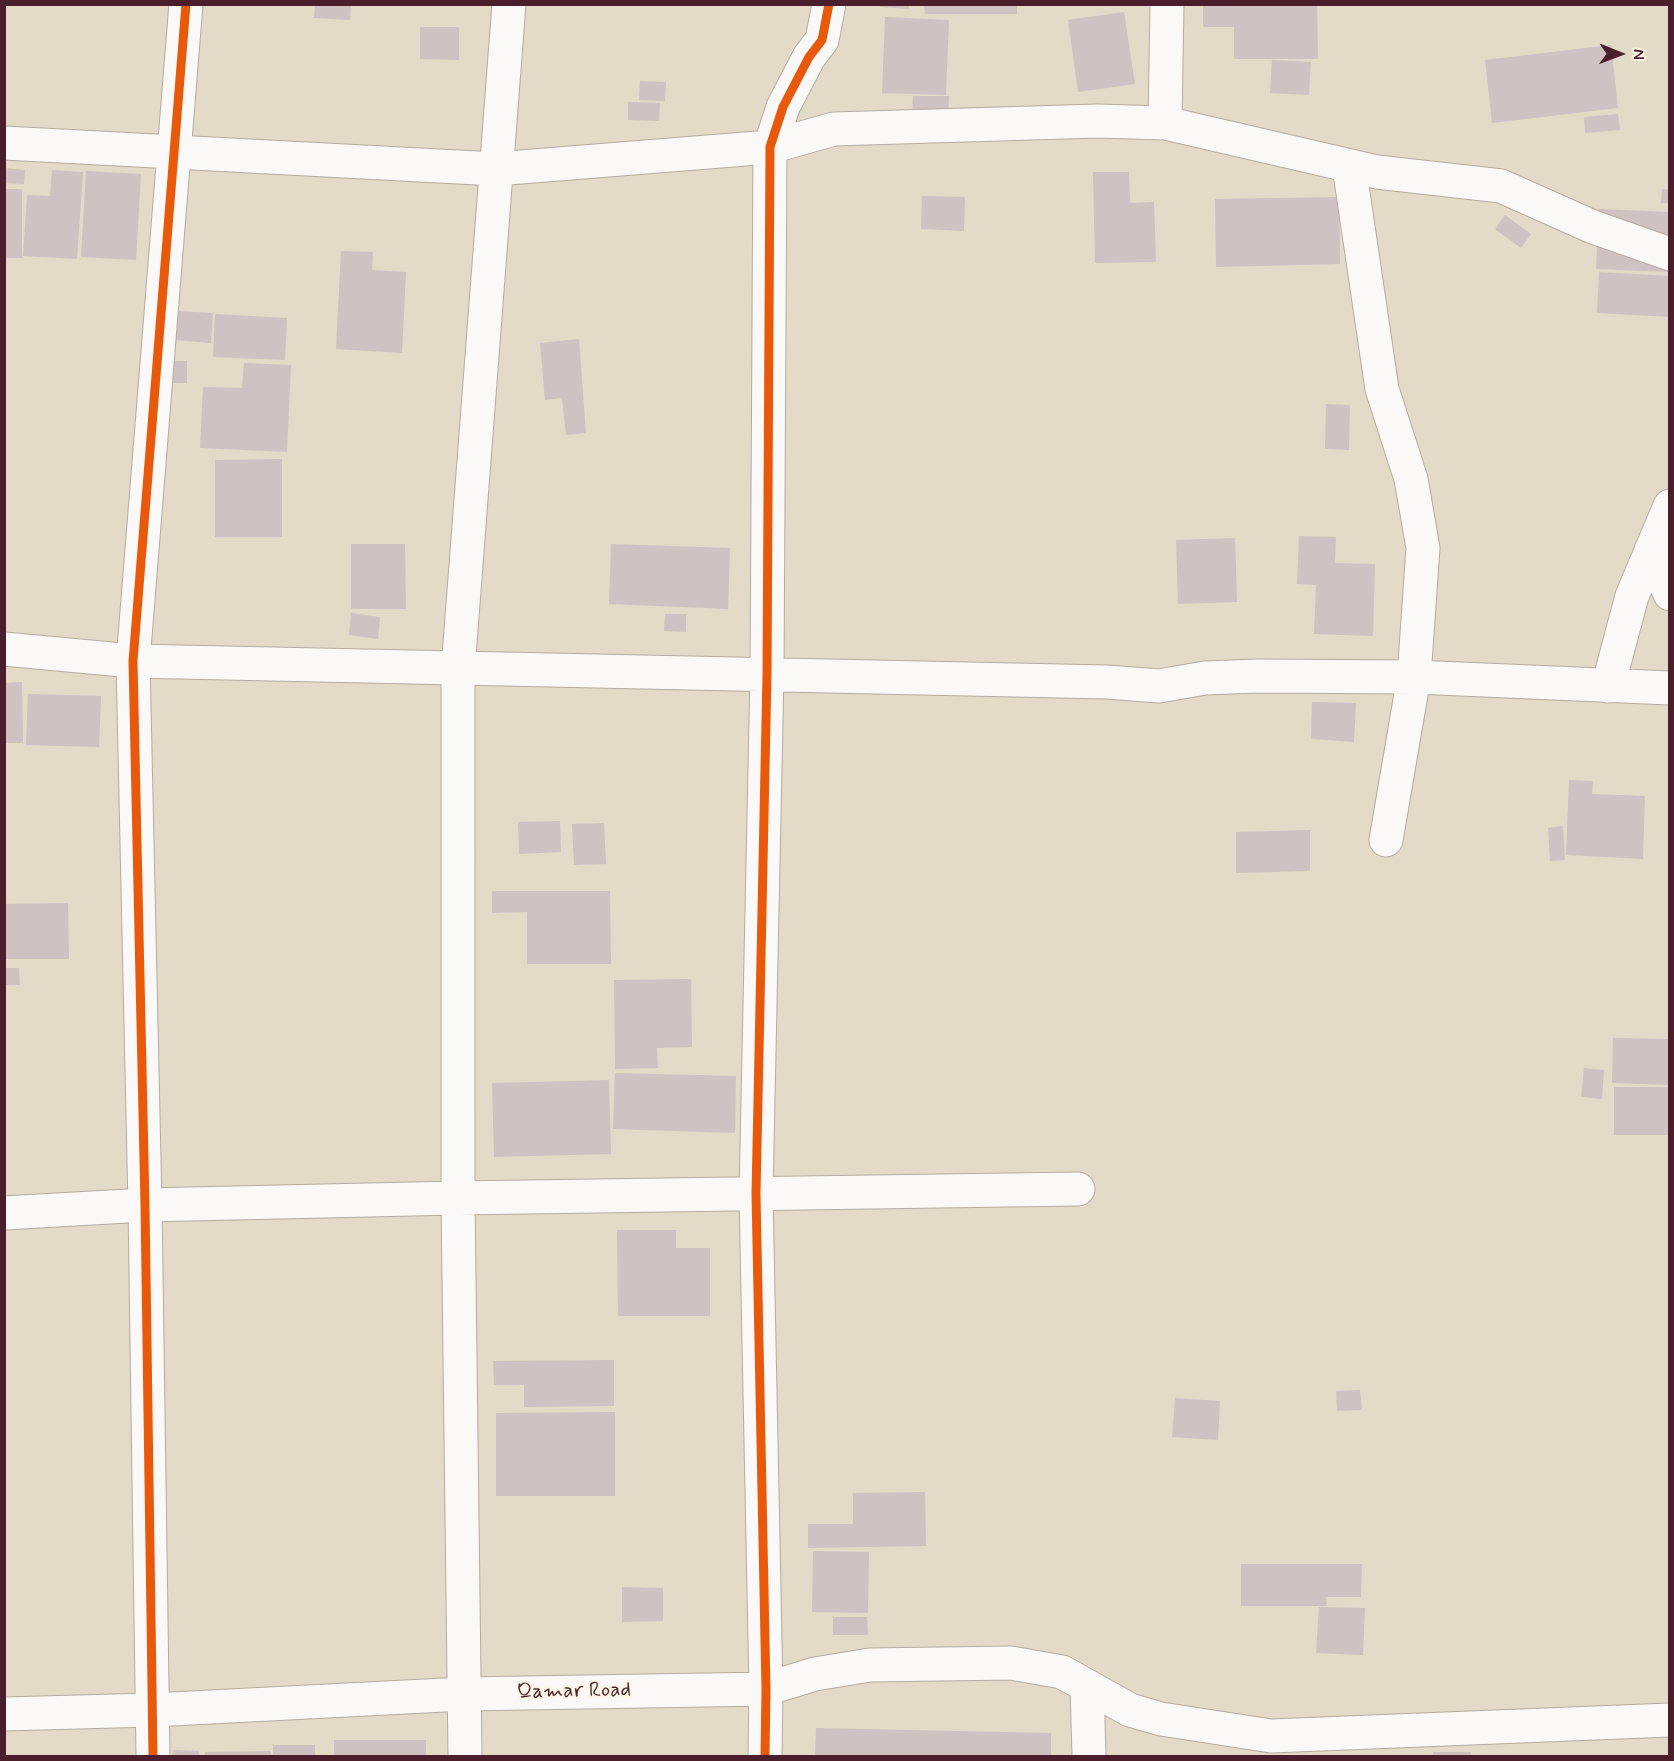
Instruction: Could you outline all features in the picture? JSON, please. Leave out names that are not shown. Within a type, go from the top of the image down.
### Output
[{"type":"street","points":[[153,1756],[145,1205],[133,662],[186,4]]},
{"type":"street","points":[[465,1756],[458,1198],[458,669],[509,4]]},
{"type":"street","points":[[765,1756],[766,1689],[756,1194],[766,674],[770,147],[783,107],[809,57],[822,40],[829,4]]},
{"type":"street","points":[[1164,123],[1167,4]]},
{"type":"street","points":[[4,143],[496,169],[770,147],[834,129],[1098,121],[1164,123],[1377,172],[1501,186],[1593,227],[1670,254]]},
{"type":"street","points":[[1349,165],[1382,389],[1411,479],[1423,548],[1414,677],[1386,840]]},
{"type":"street","points":[[1608,686],[1632,596],[1670,506]]},
{"type":"street","points":[[1651,550],[1670,594]]},
{"type":"street","points":[[4,649],[133,662],[766,674],[1107,682],[1159,686],[1205,678],[1258,676],[1414,677],[1670,688]]},
{"type":"street","points":[[4,1213],[145,1205],[458,1198],[1078,1189]]},
{"type":"street","name":"Qamar Road","points":[[4,1714],[152,1710],[464,1694],[766,1689],[815,1674],[870,1665],[1011,1663],[1062,1672],[1130,1710],[1161,1719],[1271,1736],[1384,1744],[1670,1720]]},
{"type":"street","points":[[1087,1686],[1089,1756]]},
{"type":"building","points":[[315,4],[351,4],[350,20],[314,18]]},
{"type":"building","points":[[880,4],[909,4],[909,9],[880,7]]},
{"type":"building","points":[[924,4],[1017,4],[1017,14],[925,14]]},
{"type":"building","points":[[1203,4],[1317,4],[1318,59],[1234,59],[1234,27],[1203,27]]},
{"type":"building","points":[[1124,12],[1135,84],[1078,92],[1068,20]]},
{"type":"building","points":[[885,17],[949,20],[946,95],[882,93]]},
{"type":"building","points":[[420,27],[459,27],[459,60],[420,59]]},
{"type":"building","points":[[1611,45],[1618,108],[1492,123],[1485,60]]},
{"type":"building","points":[[1272,60],[1311,62],[1309,95],[1270,93]]},
{"type":"building","points":[[640,81],[666,82],[665,101],[639,100]]},
{"type":"building","points":[[913,96],[949,96],[948,118],[912,118]]},
{"type":"building","points":[[628,102],[660,103],[659,121],[628,120]]},
{"type":"building","points":[[1618,114],[1620,130],[1585,133],[1584,117]]},
{"type":"building","points":[[4,168],[25,170],[24,184],[4,183]]},
{"type":"building","points":[[52,170],[83,172],[77,259],[23,256],[27,195],[50,196]]},
{"type":"building","points":[[86,171],[141,174],[136,260],[81,257]]},
{"type":"building","points":[[1093,172],[1129,172],[1130,203],[1154,202],[1156,262],[1095,263]]},
{"type":"building","points":[[4,189],[22,189],[22,258],[4,258]]},
{"type":"building","points":[[1662,189],[1670,190],[1670,203],[1661,203]]},
{"type":"building","points":[[922,196],[965,197],[964,231],[921,229]]},
{"type":"building","points":[[1339,197],[1340,264],[1216,267],[1215,199]]},
{"type":"building","points":[[1599,209],[1670,212],[1670,272],[1596,269]]},
{"type":"building","points":[[1505,215],[1531,234],[1521,248],[1495,229]]},
{"type":"building","points":[[341,251],[373,252],[372,270],[406,272],[402,353],[336,349]]},
{"type":"building","points":[[1599,272],[1670,276],[1670,317],[1597,313]]},
{"type":"building","points":[[177,311],[213,313],[211,343],[175,340]]},
{"type":"building","points":[[215,314],[287,318],[285,360],[213,357]]},
{"type":"building","points":[[579,339],[586,433],[566,435],[562,398],[545,400],[540,343]]},
{"type":"building","points":[[170,361],[187,361],[187,383],[170,383]]},
{"type":"building","points":[[244,363],[291,365],[287,452],[200,448],[203,387],[242,388]]},
{"type":"building","points":[[1326,404],[1350,405],[1349,450],[1325,449]]},
{"type":"building","points":[[282,459],[282,537],[215,537],[215,460]]},
{"type":"building","points":[[1299,536],[1336,537],[1335,563],[1375,564],[1373,636],[1314,634],[1316,585],[1297,584]]},
{"type":"building","points":[[1235,538],[1237,602],[1178,604],[1176,540]]},
{"type":"building","points":[[351,544],[405,544],[406,609],[351,609]]},
{"type":"building","points":[[611,544],[730,548],[728,609],[609,604]]},
{"type":"building","points":[[351,613],[380,617],[378,639],[349,635]]},
{"type":"building","points":[[665,614],[686,614],[686,632],[664,631]]},
{"type":"building","points":[[22,682],[23,743],[4,743],[4,683]]},
{"type":"building","points":[[28,694],[101,696],[99,747],[26,745]]},
{"type":"building","points":[[1312,702],[1356,703],[1354,742],[1311,739]]},
{"type":"building","points":[[1569,780],[1593,781],[1592,794],[1645,796],[1643,859],[1566,855]]},
{"type":"building","points":[[560,821],[561,852],[519,854],[518,822]]},
{"type":"building","points":[[604,823],[606,864],[574,865],[572,824]]},
{"type":"building","points":[[1563,826],[1565,860],[1550,861],[1548,828]]},
{"type":"building","points":[[1310,830],[1310,871],[1236,873],[1236,832]]},
{"type":"building","points":[[492,891],[610,891],[611,964],[527,964],[527,912],[492,913]]},
{"type":"building","points":[[68,903],[69,959],[4,959],[4,904]]},
{"type":"building","points":[[4,968],[19,968],[20,985],[4,985]]},
{"type":"building","points":[[691,979],[692,1047],[657,1048],[658,1068],[615,1069],[614,980]]},
{"type":"building","points":[[1613,1038],[1670,1039],[1670,1085],[1612,1083]]},
{"type":"building","points":[[1584,1068],[1604,1070],[1602,1099],[1581,1097]]},
{"type":"building","points":[[615,1073],[736,1076],[735,1133],[613,1129]]},
{"type":"building","points":[[609,1080],[611,1154],[494,1157],[492,1083]]},
{"type":"building","points":[[1614,1087],[1669,1087],[1670,1135],[1614,1135]]},
{"type":"building","points":[[617,1230],[676,1230],[676,1248],[710,1248],[710,1316],[618,1316]]},
{"type":"building","points":[[614,1360],[614,1406],[524,1407],[524,1385],[494,1385],[493,1361]]},
{"type":"building","points":[[1360,1390],[1362,1410],[1337,1411],[1336,1391]]},
{"type":"building","points":[[1175,1398],[1220,1401],[1218,1440],[1172,1437]]},
{"type":"building","points":[[615,1412],[615,1496],[496,1496],[496,1413]]},
{"type":"building","points":[[925,1492],[926,1546],[808,1548],[808,1524],[853,1524],[853,1493]]},
{"type":"building","points":[[813,1551],[869,1552],[868,1613],[812,1612]]},
{"type":"building","points":[[1241,1564],[1362,1564],[1361,1597],[1326,1597],[1327,1606],[1241,1606]]},
{"type":"building","points":[[622,1587],[663,1588],[663,1621],[622,1622]]},
{"type":"building","points":[[1319,1607],[1365,1608],[1363,1655],[1316,1653]]},
{"type":"building","points":[[833,1617],[867,1617],[868,1635],[833,1635]]},
{"type":"building","points":[[816,1728],[1051,1733],[1051,1756],[815,1756]]},
{"type":"building","points":[[334,1740],[426,1740],[426,1756],[334,1756]]},
{"type":"building","points":[[273,1745],[315,1745],[315,1756],[273,1756]]},
{"type":"building","points":[[173,1750],[199,1751],[199,1756],[173,1756]]},
{"type":"building","points":[[271,1751],[271,1756],[205,1756],[205,1752]]},
{"type":"building","points":[[1433,1752],[1471,1752],[1471,1756],[1433,1756]]},
{"type":"cycle path","points":[[153,1756],[145,1205],[133,661],[186,4]]},
{"type":"cycle path","points":[[765,1756],[766,1689],[756,1194],[767,674],[770,147],[783,107],[809,57],[822,40],[829,4]]}]
